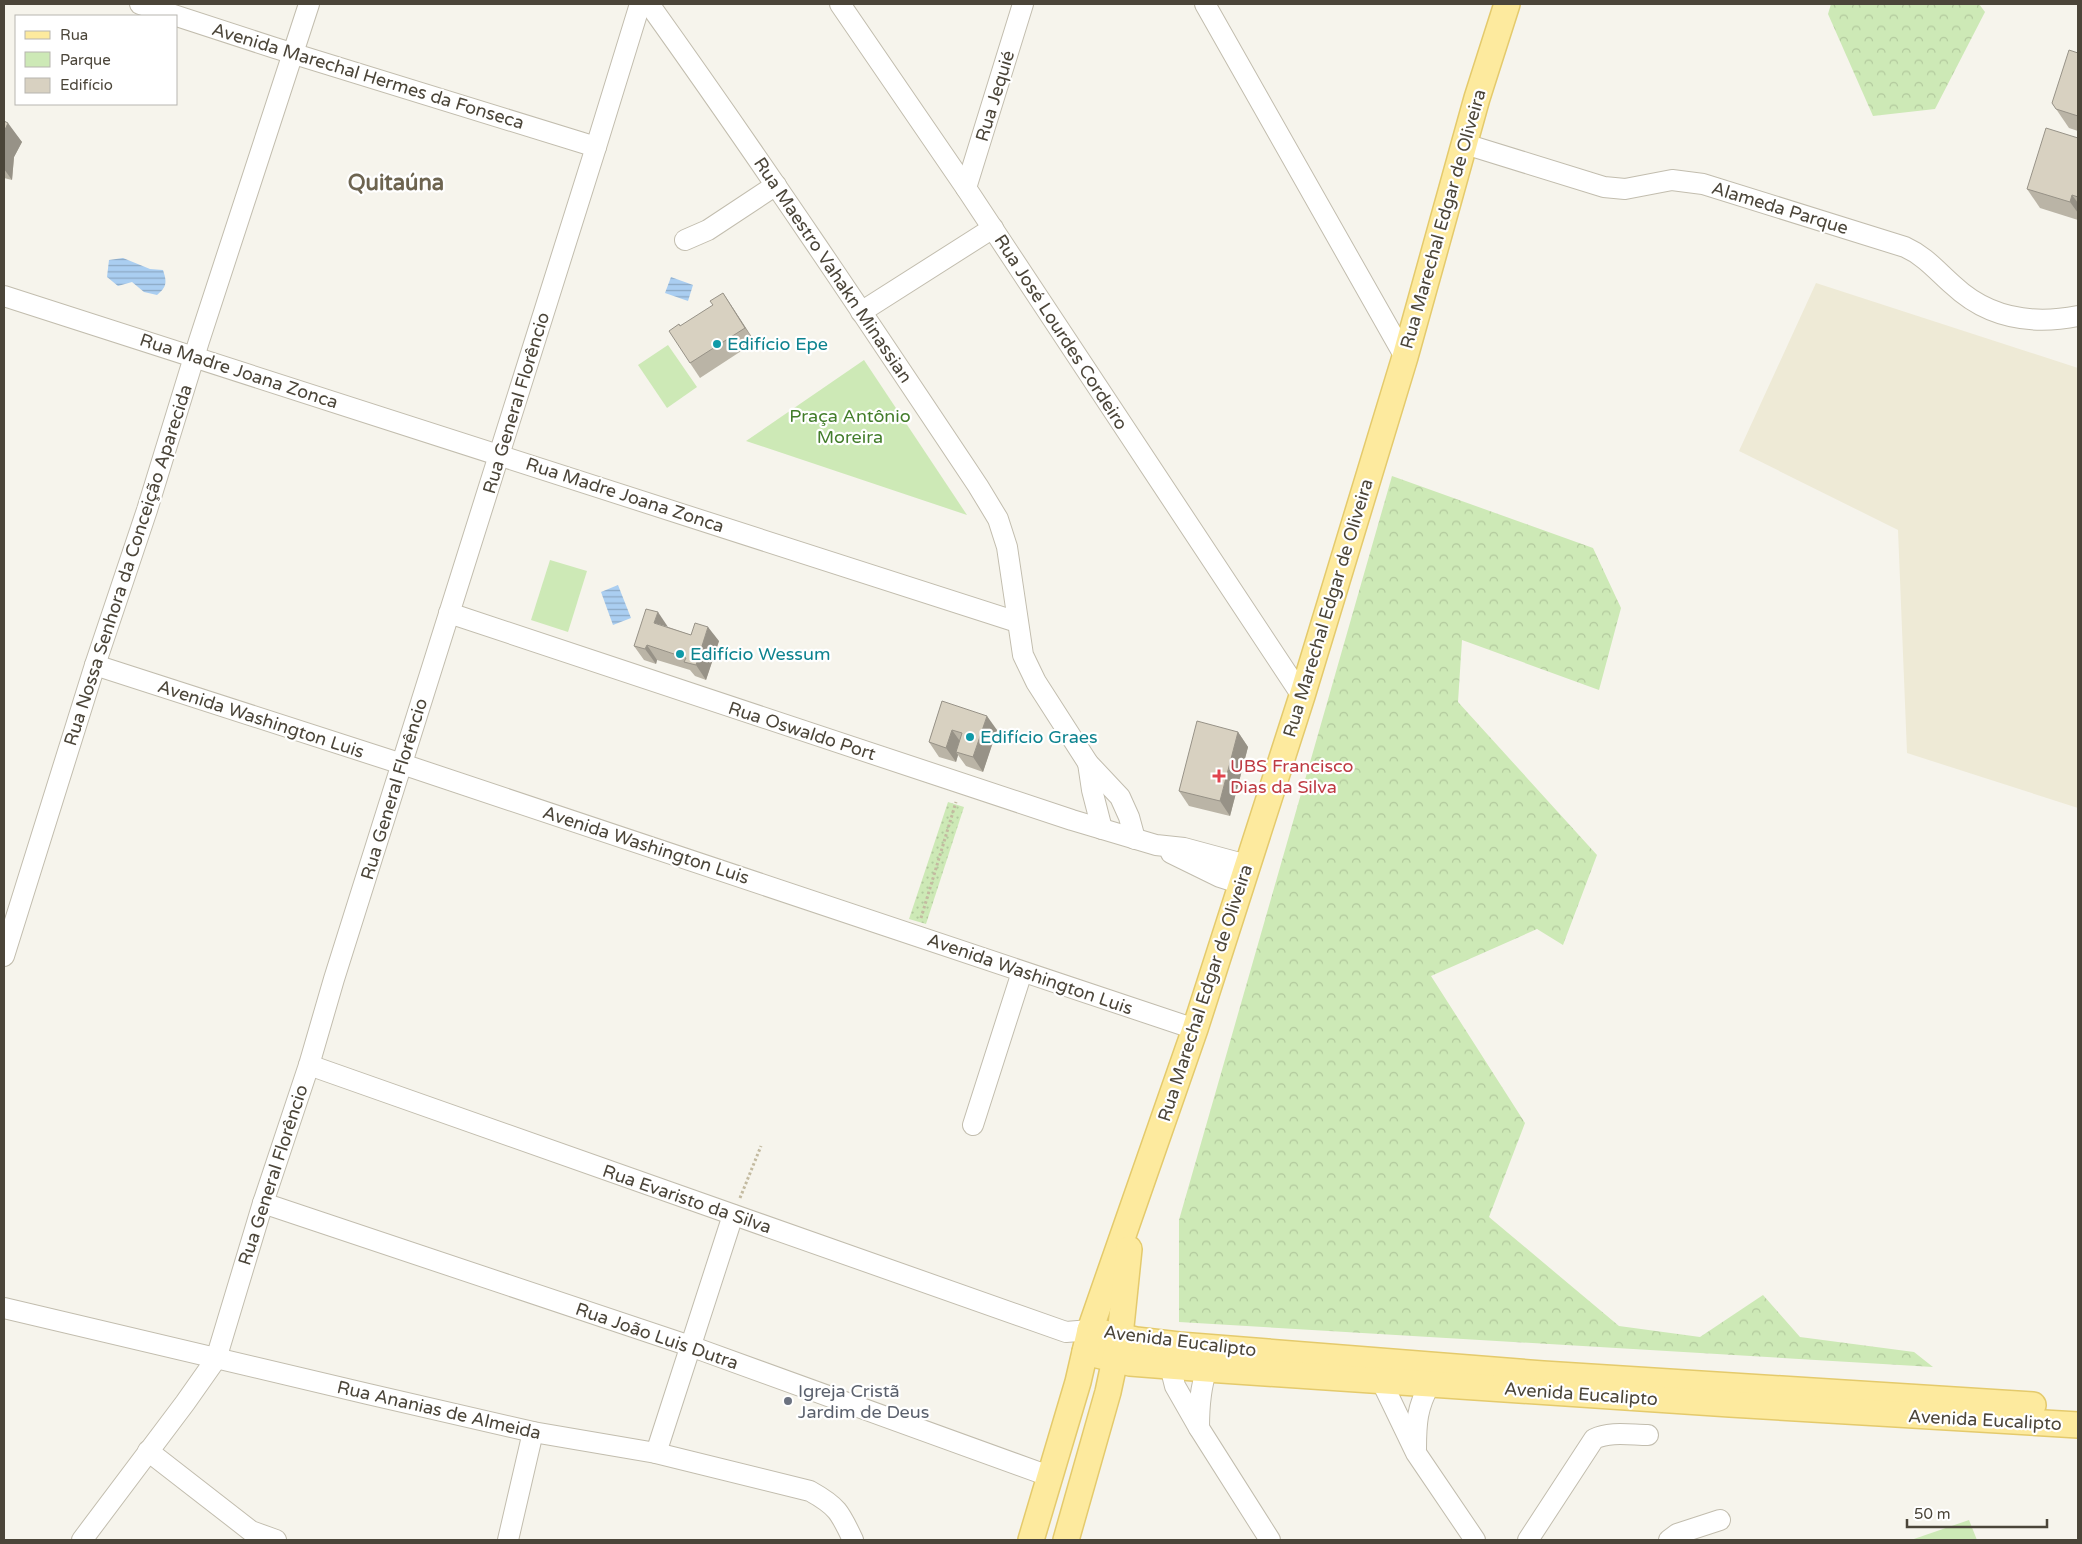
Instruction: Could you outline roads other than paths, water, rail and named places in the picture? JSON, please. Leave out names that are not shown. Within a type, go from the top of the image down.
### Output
[{"type":"main road","name":"Rua Marechal Edgar de Oliveira","points":[[1030,1540],[1088,1341],[1195,1029],[1302,696],[1507,4]]},
{"type":"main road","name":"Rua Marechal Edgar de Oliveira","points":[[1066,1540],[1108,1392],[1120,1336],[1133,1206]]},
{"type":"main road","name":"Avenida Eucalipto","points":[[1088,1341],[1120,1336],[1376,1370],[1430,1384],[2078,1425]]},
{"type":"main road","name":"Avenida Eucalipto","points":[[1088,1341],[1114,1360],[1207,1369],[1376,1370],[1544,1374],[2078,1408]]},
{"type":"street","name":"Avenida Marechal Hermes da Fonseca","points":[[140,4],[174,15]]},
{"type":"street","name":"Rua Nossa Senhora da Conceição Aparecida","points":[[4,956],[95,665],[147,510],[194,356],[309,4]]},
{"type":"street","name":"Rua General Florêncio","points":[[82,1540],[216,1359],[263,1203],[309,1065],[334,979],[640,4]]},
{"type":"street","name":"Rua Maestro Vahakn Minassian","points":[[649,4],[776,185],[978,486],[998,519],[1007,547],[1023,655],[1036,682],[1088,763],[1120,797],[1129,817],[1135,839]]},
{"type":"street","name":"Rua José Lourdes Cordeiro","points":[[840,4],[966,188],[1302,696]]},
{"type":"street","name":"Rua Jequié","points":[[966,188],[1023,4]]},
{"type":"street","points":[[1205,4],[1404,356]]},
{"type":"street","name":"Avenida Marechal Hermes da Fonseca","points":[[178,16],[293,54],[596,147]]},
{"type":"street","name":"Alameda Parque","points":[[1465,144],[1604,187],[1625,189],[1672,180],[1703,184],[1905,247],[1922,256],[1966,296],[1991,311],[2014,318],[2032,320],[2055,320],[2078,316]]},
{"type":"street","points":[[685,240],[708,230],[776,185]]},
{"type":"street","points":[[861,312],[992,228]]},
{"type":"street","name":"Rua Madre Joana Zonca","points":[[4,296],[1017,622]]},
{"type":"street","name":"Rua Oswaldo Port","points":[[449,613],[1102,829],[1156,845],[1184,848],[1244,874]]},
{"type":"street","points":[[1279,662],[1311,666]]},
{"type":"street","name":"Avenida Washington Luis","points":[[95,665],[402,764],[1195,1029]]},
{"type":"street","name":"Rua Maestro Vahakn Minassian","points":[[1088,763],[1092,790],[1102,829]]},
{"type":"street","points":[[973,1124],[1022,972]]},
{"type":"street","name":"Rua Evaristo da Silva","points":[[309,1065],[1088,1341]]},
{"type":"street","name":"Rua João Luis Dutra","points":[[263,1203],[690,1346],[1050,1476]]},
{"type":"street","points":[[656,1453],[733,1215]]},
{"type":"street","name":"Rua Ananias de Almeida","points":[[4,1308],[533,1432],[656,1453],[810,1491],[828,1501],[840,1512],[853,1540]]},
{"type":"street","points":[[1170,1366],[1175,1386],[1199,1428],[1270,1540]]},
{"type":"street","points":[[1199,1428],[1199,1403],[1207,1369]]},
{"type":"street","points":[[1376,1370],[1416,1453],[1475,1540]]},
{"type":"street","points":[[1416,1453],[1416,1417],[1422,1398],[1430,1384]]},
{"type":"street","points":[[508,1540],[533,1432]]},
{"type":"street","points":[[1528,1540],[1594,1438],[1608,1435],[1648,1435]]},
{"type":"street","points":[[148,1451],[251,1531],[276,1540]]},
{"type":"street","points":[[1669,1540],[1677,1534],[1720,1520]]},
{"type":"water","points":[[123,258],[150,269],[163,270],[165,281],[163,289],[157,295],[144,292],[132,282],[118,286],[107,277],[109,260]]},
{"type":"water","points":[[671,277],[693,285],[688,301],[665,293]]},
{"type":"water","points":[[618,585],[631,618],[613,625],[601,592]]},
{"type":"place","name":"Edifício Epe","points":[[717,344]]},
{"type":"place","name":"Edifício Wessum","points":[[680,654]]},
{"type":"place","name":"Edifício Graes","points":[[970,737]]},
{"type":"place","name":"UBS Francisco Dias da Silva","points":[[1219,776]]},
{"type":"place","name":"Igreja Cristã Jardim de Deus","points":[[788,1401]]},
{"type":"district","name":"Quitaúna","points":[[396,183]]},
{"type":"park label","name":"Praça Antônio Moreira","points":[[850,426]]}]
